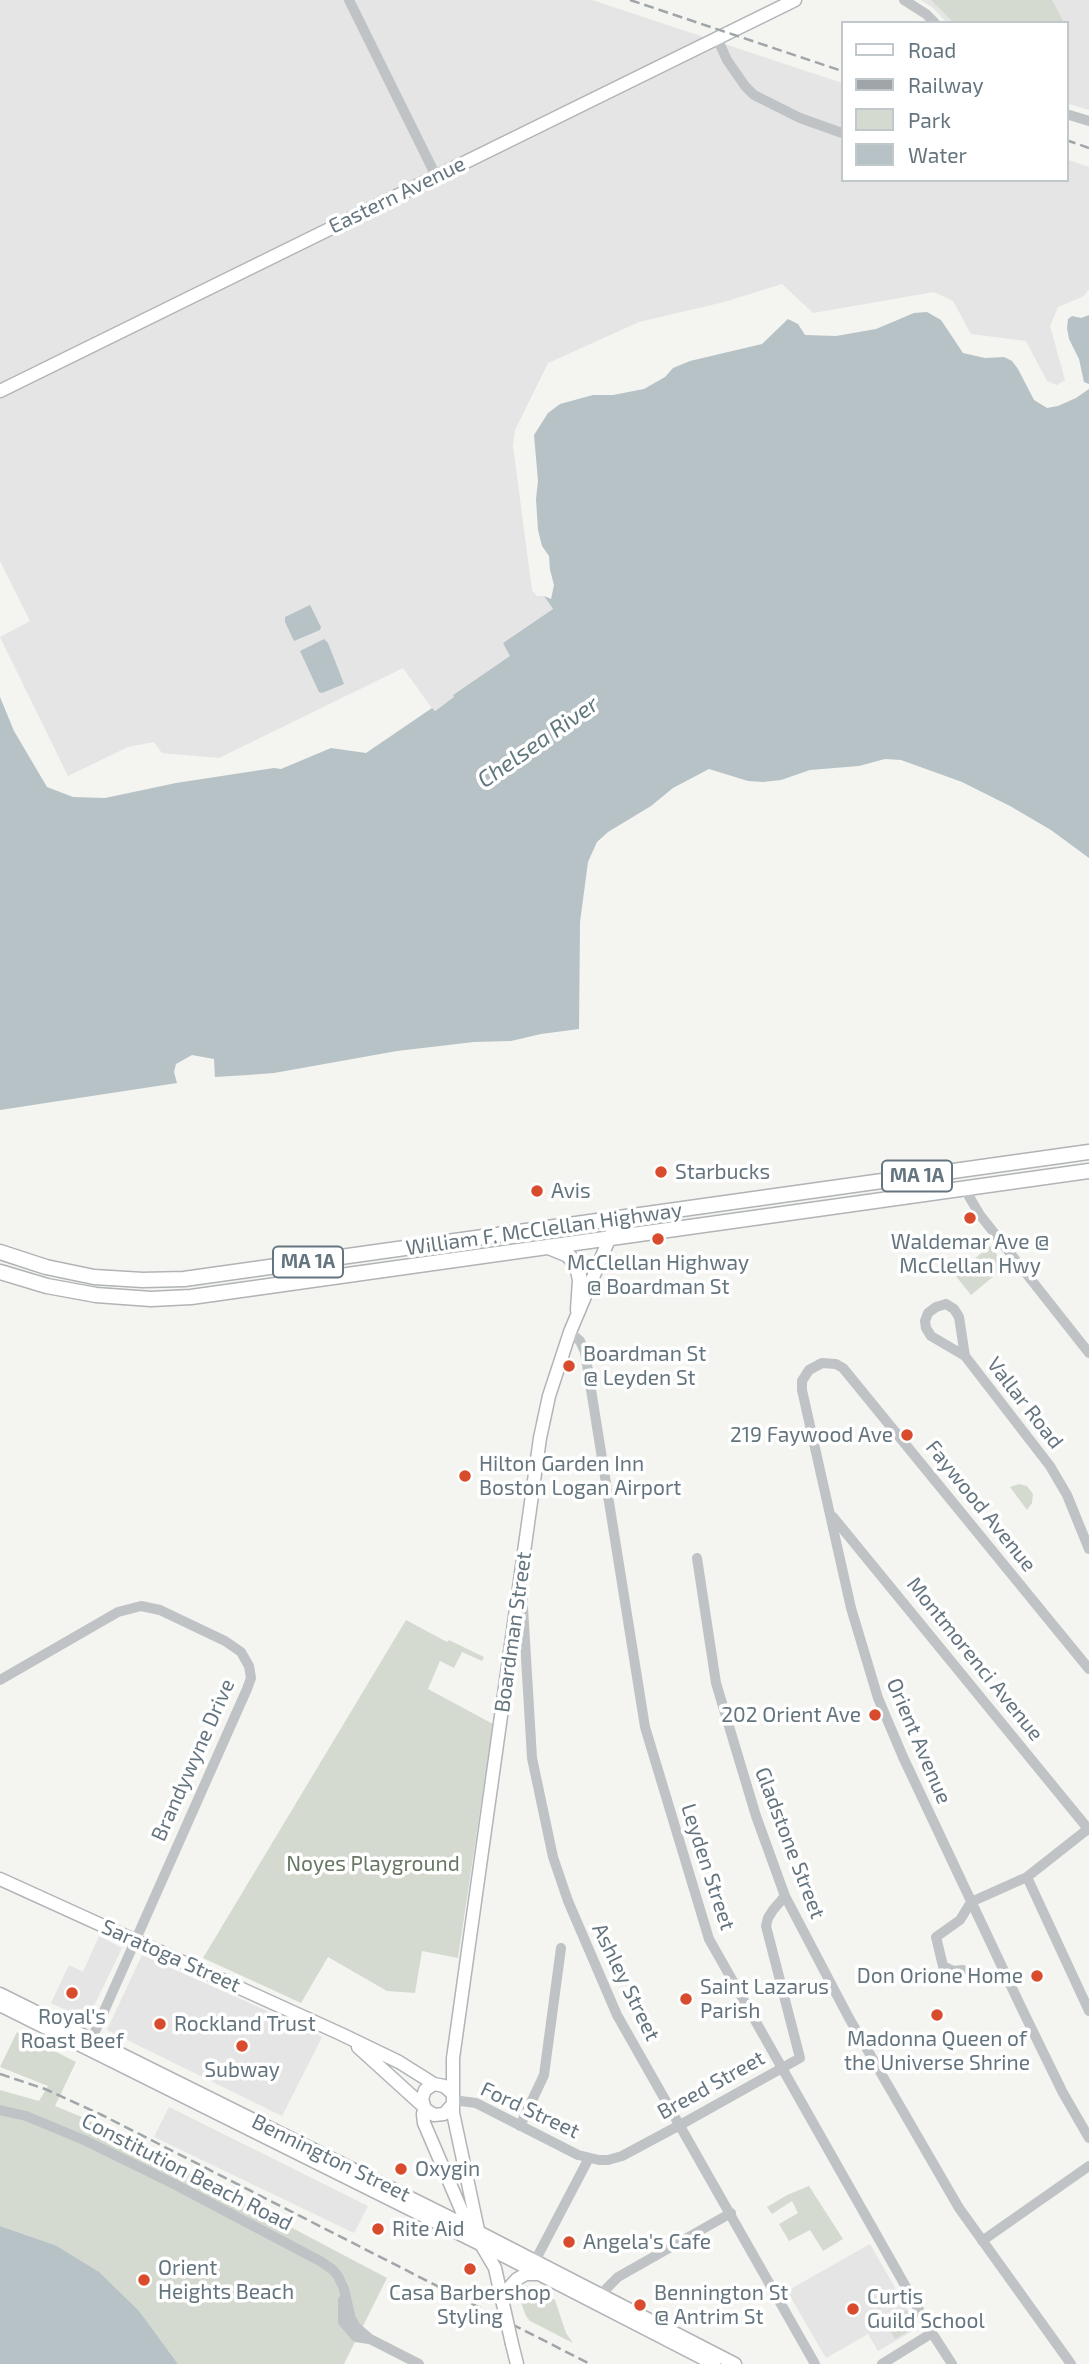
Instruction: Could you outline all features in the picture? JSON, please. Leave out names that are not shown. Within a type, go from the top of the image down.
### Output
[{"type":"highway","name":"William F. McClellan Highway","points":[[0,1252],[46,1267],[86,1275],[126,1280],[168,1280],[1089,1152]]},
{"type":"highway","name":"William F. McClellan Highway","points":[[0,1272],[47,1286],[88,1294],[175,1298],[1089,1171]]},
{"type":"highway","points":[[542,1247],[562,1252],[575,1263],[580,1280],[578,1310]]},
{"type":"main road","name":"Eastern Avenue","points":[[0,391],[795,0]]},
{"type":"main road","name":"Boardman Street","points":[[453,2099],[453,2058],[542,1427],[556,1373],[578,1310],[618,1218]]},
{"type":"main road","name":"Saratoga Street","points":[[0,1879],[341,2034],[399,2062],[436,2084]]},
{"type":"main road","name":"Bennington Street","points":[[0,1994],[152,2076],[475,2234]]},
{"type":"main road","name":"Bennington Street","points":[[0,2005],[89,2044]]},
{"type":"main road","name":"Saratoga Street","points":[[341,2034],[424,2108]]},
{"type":"main road","name":"Boardman Street","points":[[436,2084],[453,2058]]},
{"type":"main road","points":[[475,2234],[454,2119],[453,2099],[444,2086],[436,2084],[423,2093],[424,2123],[475,2234],[495,2268],[514,2357]]},
{"type":"main road","points":[[424,2108],[441,2116],[450,2110],[453,2099]]},
{"type":"main road","name":"Bennington Street","points":[[236,2117],[475,2234],[662,2332],[735,2364]]},
{"type":"main road","points":[[503,2304],[506,2291],[513,2282],[537,2268]]},
{"type":"main road","name":"Bennington Street","points":[[662,2332],[714,2364]]},
{"type":"street","points":[[349,0],[436,176]]},
{"type":"street","points":[[904,0],[933,21]]},
{"type":"street","points":[[717,38],[727,60],[754,94],[800,118],[841,133]]},
{"type":"street","points":[[1068,115],[1089,121]]},
{"type":"street","points":[[964,1188],[980,1216],[1089,1353]]},
{"type":"street","name":"Vallar Road","points":[[965,1356],[959,1317],[954,1309],[946,1304],[936,1307],[928,1313],[925,1321],[928,1332],[965,1356],[1050,1466],[1066,1495],[1089,1549]]},
{"type":"street","name":"Leyden Street","points":[[570,1332],[580,1341],[585,1352],[645,1727],[709,1939],[952,2364]]},
{"type":"street","name":"Orient Avenue","points":[[843,1368],[832,1363],[818,1364],[806,1374],[801,1385],[851,1608],[878,1698],[903,1758],[971,1902],[1063,2093],[1089,2138]]},
{"type":"street","name":"Faywood Avenue","points":[[843,1368],[1089,1669]]},
{"type":"street","name":"Montmorenci Avenue","points":[[831,1514],[1089,1830]]},
{"type":"street","name":"Gladstone Street","points":[[697,1558],[716,1683],[756,1816],[786,1896],[849,2018],[959,2208],[1071,2364]]},
{"type":"street","name":"Ashley Street","points":[[521,1577],[533,1759],[553,1857],[576,1922],[617,2015],[815,2364]]},
{"type":"street","name":"Brandywyne Drive","points":[[1,1675],[132,1606],[160,1610],[236,1647],[242,1651],[249,1666],[251,1678],[247,1689],[89,2044]]},
{"type":"street","points":[[511,1640],[527,1647]]},
{"type":"street","points":[[963,1970],[953,1971],[943,1966],[936,1937],[960,1920],[971,1902],[1027,1877],[1089,1830]]},
{"type":"street","points":[[1027,1877],[1089,2011]]},
{"type":"street","name":"Breed Street","points":[[589,2158],[599,2160],[622,2156],[800,2057],[766,1926],[768,1918],[786,1896]]},
{"type":"street","points":[[520,2126],[544,2075],[561,1948]]},
{"type":"street","name":"Ford Street","points":[[453,2099],[472,2102],[589,2158]]},
{"type":"street","name":"Constitution Beach Road","points":[[0,2110],[26,2116],[55,2128],[174,2184],[326,2265],[338,2276],[344,2288],[351,2319],[356,2327],[370,2339],[407,2361]]},
{"type":"street","points":[[537,2268],[589,2158]]},
{"type":"street","points":[[982,2241],[1089,2166]]},
{"type":"street","points":[[599,2300],[618,2277],[731,2213]]},
{"type":"street","points":[[882,2364],[932,2333]]},
{"type":"street","points":[[407,2361],[419,2364]]},
{"type":"shaded area","points":[[0,0],[592,0],[841,83],[841,182],[1068,182],[1068,160],[1089,167],[1089,289],[1084,296],[1058,307],[1050,326],[1065,380],[1057,385],[1047,381],[1026,341],[971,334],[953,301],[934,292],[813,313],[782,284],[724,302],[639,322],[548,363],[515,430],[513,446],[532,590],[537,596],[544,596],[553,609],[503,643],[511,656],[454,694],[455,697],[434,711],[403,668],[219,758],[162,753],[154,742],[128,747],[68,776],[0,637],[30,621],[0,561]]},
{"type":"shaded area","points":[[921,0],[1089,0],[1089,110],[1068,104],[1068,21],[945,21]]},
{"type":"shaded area","points":[[99,1936],[122,1948],[87,2020],[51,2003],[69,1965],[83,1972]]},
{"type":"shaded area","points":[[142,1955],[322,2037],[282,2116],[107,2030]]},
{"type":"shaded area","points":[[169,2107],[368,2206],[354,2233],[154,2137]]},
{"type":"shaded area","name":"Curtis Guild School","points":[[870,2244],[918,2328],[878,2351],[868,2334],[826,2358],[787,2291]]},
{"type":"green space","points":[[931,0],[1052,0],[1063,21],[952,21]]},
{"type":"green space","points":[[990,1246],[1006,1266],[971,1295],[955,1275]]},
{"type":"green space","points":[[1019,1484],[1027,1486],[1033,1494],[1032,1503],[1027,1510],[1010,1487]]},
{"type":"green space","name":"Noyes Playground","points":[[406,1620],[447,1642],[449,1640],[484,1657],[482,1661],[462,1652],[454,1668],[440,1661],[428,1689],[493,1724],[458,1958],[422,1951],[415,1993],[387,1991],[328,1957],[301,2003],[203,1958]]},
{"type":"green space","points":[[17,2032],[76,2062],[55,2106],[82,2117],[387,2278],[344,2364],[178,2364],[140,2312],[55,2245],[0,2226],[0,2090],[39,2101],[48,2086],[0,2067]]},
{"type":"green space","points":[[809,2186],[843,2239],[823,2251],[810,2230],[789,2241],[779,2224],[798,2213],[792,2201],[772,2214],[767,2207]]},
{"type":"green space","points":[[527,2286],[555,2300],[566,2333],[573,2343],[530,2321],[518,2295],[522,2287]]},
{"type":"green space","points":[[907,2310],[916,2327],[895,2339],[886,2323]]},
{"type":"water","name":"Chelsea River","points":[[927,312],[941,320],[963,353],[985,358],[1004,357],[1012,361],[1034,400],[1047,408],[1076,398],[1089,389],[1089,858],[1051,830],[1010,806],[962,782],[901,760],[885,759],[859,766],[810,770],[781,780],[763,782],[748,781],[709,769],[673,788],[597,842],[588,862],[580,922],[579,1029],[511,1041],[474,1042],[397,1051],[274,1073],[248,1075],[215,1077],[214,1059],[192,1055],[176,1064],[174,1072],[177,1083],[0,1110],[0,697],[14,731],[47,787],[73,797],[105,798],[176,783],[281,769],[331,748],[366,753],[432,708],[435,711],[454,697],[453,695],[510,656],[503,643],[553,609],[544,596],[551,599],[554,585],[549,556],[542,546],[538,530],[534,435],[548,413],[560,404],[593,395],[613,395],[644,389],[665,377],[673,368],[690,361],[762,344],[788,319],[798,324],[805,335],[836,336],[876,329],[914,313]]},
{"type":"water","points":[[1089,315],[1089,384],[1084,382],[1079,359],[1069,339],[1067,328],[1068,319],[1072,316],[1081,318]]},
{"type":"water","points":[[310,605],[320,630],[294,641],[285,617]]},
{"type":"water","points":[[324,639],[344,684],[322,693],[319,692],[300,651]]},
{"type":"water","points":[[0,2226],[55,2245],[99,2272],[140,2312],[178,2364],[0,2364]]},
{"type":"railway","points":[[630,0],[841,71]]},
{"type":"railway","points":[[1068,141],[1089,148]]},
{"type":"railway","points":[[0,2074],[45,2089],[104,2116],[590,2364]]},
{"type":"place","name":"Starbucks","points":[[661,1172]]},
{"type":"place","name":"Avis","points":[[537,1191]]},
{"type":"place","name":"Waldemar Ave @ McClellan Hwy","points":[[970,1218]]},
{"type":"place","name":"McClellan Highway @ Boardman St","points":[[658,1239]]},
{"type":"place","name":"Boardman St @ Leyden St","points":[[569,1366]]},
{"type":"place","name":"219 Faywood Ave","points":[[907,1435]]},
{"type":"place","name":"Hilton Garden Inn Boston Logan Airport","points":[[465,1476]]},
{"type":"place","name":"202 Orient Ave","points":[[875,1715]]},
{"type":"place","name":"Don Orione Home","points":[[1037,1976]]},
{"type":"place","name":"Royal's Roast Beef","points":[[72,1993]]},
{"type":"place","name":"Saint Lazarus Parish","points":[[686,1999]]},
{"type":"place","name":"Madonna Queen of the Universe Shrine","points":[[937,2015]]},
{"type":"place","name":"Rockland Trust","points":[[160,2024]]},
{"type":"place","name":"Subway","points":[[242,2046]]},
{"type":"place","name":"Oxygin","points":[[401,2169]]},
{"type":"place","name":"Rite Aid","points":[[378,2229]]},
{"type":"place","name":"Angela's Cafe","points":[[569,2242]]},
{"type":"place","name":"Casa Barbershop Styling","points":[[470,2269]]},
{"type":"place","name":"Orient Heights Beach","points":[[144,2280]]},
{"type":"place","name":"Bennington St @ Antrim St","points":[[640,2305]]},
{"type":"place","name":"Curtis Guild School","points":[[853,2309]]}]
